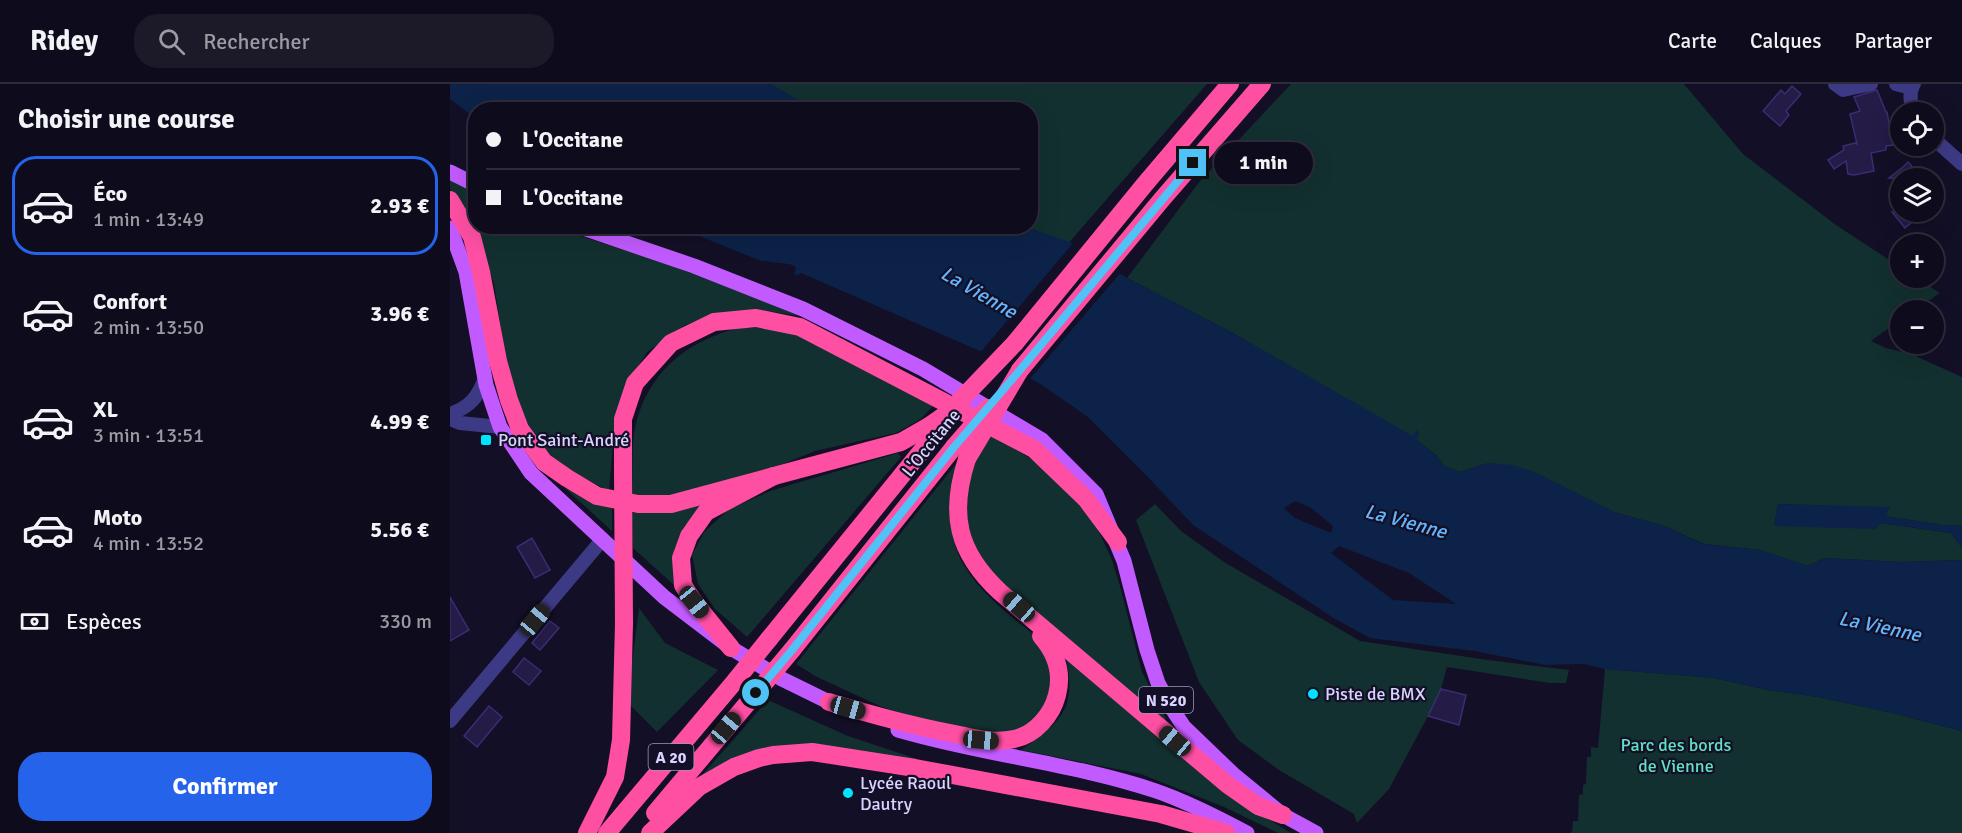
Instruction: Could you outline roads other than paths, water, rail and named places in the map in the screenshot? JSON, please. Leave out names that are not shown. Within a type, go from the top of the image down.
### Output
[{"type":"highway","points":[[470,234],[481,272],[508,400],[520,429],[544,462],[597,496],[638,504],[671,504],[901,442],[933,429],[1015,343],[1230,84]]},
{"type":"highway","points":[[1262,84],[1163,198],[1020,370],[960,453],[957,520],[961,537],[978,570],[1228,785],[1258,806],[1283,815]]},
{"type":"highway","points":[[450,200],[468,230]]},
{"type":"highway","points":[[588,833],[615,777],[621,740],[624,623],[623,419],[635,383],[672,343],[714,322],[756,318],[800,327],[1034,449],[1086,499],[1118,542]]},
{"type":"highway","name":"L'Occitane","points":[[607,833],[736,680],[933,429]]},
{"type":"highway","name":"L'Occitane","points":[[639,833],[960,453]]},
{"type":"highway","points":[[731,648],[683,585],[681,558],[689,536],[706,512],[774,477]]},
{"type":"highway","points":[[829,702],[905,724],[981,740],[1016,739],[1028,734],[1051,711],[1058,693],[1059,674],[1054,654],[1019,607]]},
{"type":"highway","points":[[650,833],[694,791],[734,767],[766,756],[812,752],[915,768],[1161,814],[1226,833]]},
{"type":"main road","points":[[450,172],[468,181]]},
{"type":"main road","points":[[450,228],[466,272],[485,378],[500,427],[531,473],[664,597],[731,648],[782,679],[879,724],[934,740],[1096,774],[1156,791],[1206,811],[1247,833]]},
{"type":"main road","points":[[600,234],[694,266],[803,309],[923,369],[1042,440],[1096,494],[1118,542]]},
{"type":"main road","name":"N 520","points":[[1118,542],[1158,683],[1184,727],[1233,774],[1283,815],[1316,833]]},
{"type":"street","points":[[1834,84],[1843,90],[1871,84]]},
{"type":"street","points":[[1896,84],[1913,86],[1912,102]]},
{"type":"street","points":[[1944,148],[1962,164]]},
{"type":"street","points":[[450,414],[460,410],[479,395],[485,378]]},
{"type":"street","points":[[450,419],[460,423],[500,427]]},
{"type":"street","points":[[450,721],[602,540]]},
{"type":"water","points":[[450,84],[771,84],[802,102],[468,102],[468,113],[450,99]]},
{"type":"water","name":"La Vienne","points":[[1038,231],[1070,242],[1127,278],[1229,331],[1413,436],[1416,430],[1419,432],[1417,440],[1437,456],[1444,466],[1460,472],[1489,463],[1513,465],[1534,472],[1614,512],[1664,526],[1703,544],[1760,550],[1808,566],[1825,558],[1900,562],[1962,560],[1962,731],[1893,713],[1714,678],[1605,669],[1584,664],[1545,665],[1474,651],[1370,638],[1335,619],[1193,525],[1088,417],[1042,385],[982,352],[801,273],[794,274],[795,266],[761,261],[694,234],[1038,234]],"holes":[[[1295,501],[1311,508],[1333,526],[1331,533],[1295,518],[1284,508]],[[1339,546],[1409,573],[1456,604],[1393,600],[1331,553]]]},
{"type":"water","points":[[1778,504],[1890,507],[1886,516],[1962,526],[1962,548],[1951,533],[1881,523],[1876,529],[1774,526]]},
{"type":"place","name":"Pont Saint-André","points":[[486,440]]},
{"type":"place","name":"Piste de BMX","points":[[1313,694]]},
{"type":"place","name":"Lycée Raoul Dautry","points":[[848,793]]},
{"type":"park label","name":"Parc des bords de Vienne","points":[[1676,755]]}]
